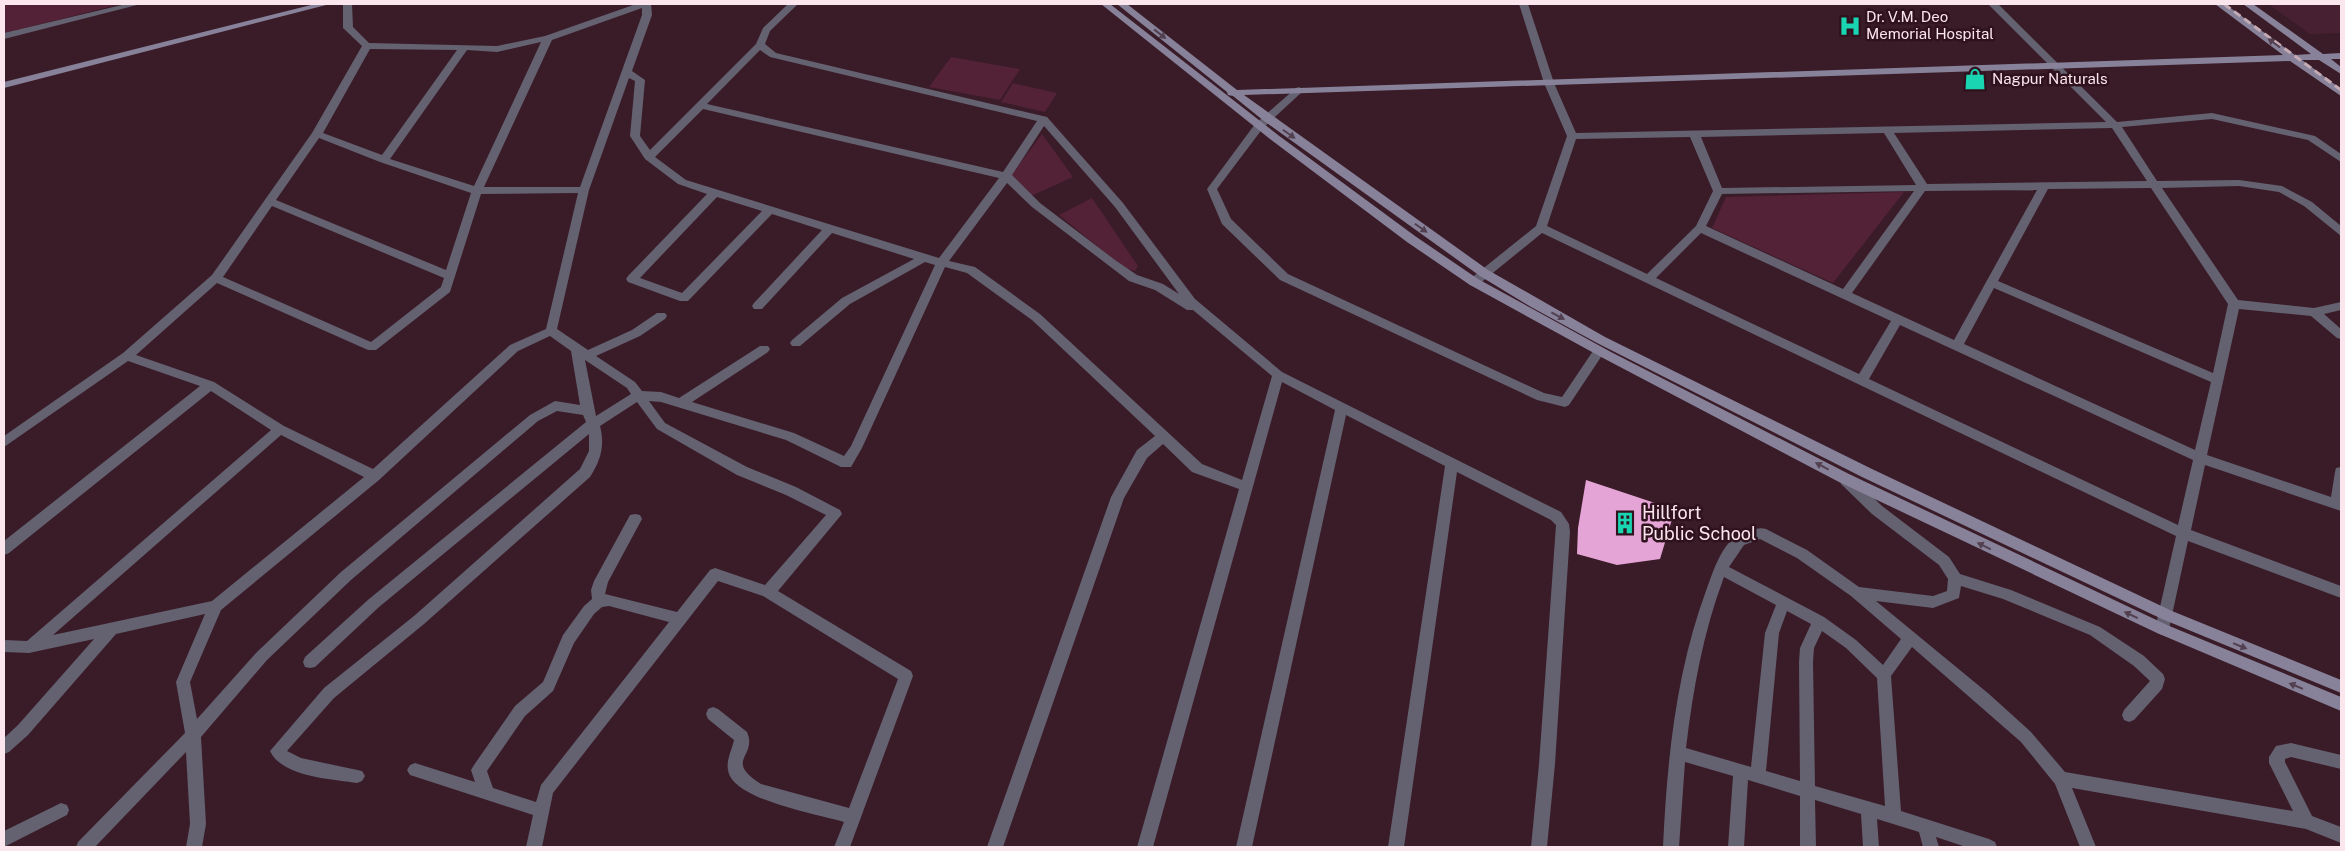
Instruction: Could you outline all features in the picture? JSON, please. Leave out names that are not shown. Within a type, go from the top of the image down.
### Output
[{"type":"street","points":[[4,36],[136,4]]},
{"type":"street","points":[[4,85],[325,4]]},
{"type":"street","points":[[347,4],[348,28],[367,46],[497,49],[548,38],[646,4],[647,15],[584,190],[551,331]]},
{"type":"street","points":[[649,156],[760,45],[766,30],[793,4]]},
{"type":"street","points":[[1105,4],[1218,94],[1263,122],[1484,272],[1601,340],[1876,477],[2166,615],[2341,687]]},
{"type":"street","points":[[1122,4],[1234,92],[1263,122],[1410,238],[1474,282],[1598,351],[1844,478],[2162,629],[2341,704]]},
{"type":"street","points":[[1474,282],[1484,272],[1541,228],[1572,136],[1549,83],[1523,4]]},
{"type":"street","points":[[1993,4],[2115,125],[2234,304],[2162,629]]},
{"type":"street","points":[[2219,4],[2341,93]]},
{"type":"street","points":[[2247,4],[2341,71]]},
{"type":"street","points":[[216,278],[372,347],[446,289],[477,191],[548,38]]},
{"type":"street","points":[[760,45],[773,55],[1044,119],[1119,205],[1191,302],[1278,375],[1556,516],[1562,524],[1563,532],[1548,754],[1539,847]]},
{"type":"street","points":[[4,442],[127,356],[216,278],[316,134],[367,46]]},
{"type":"street","points":[[384,160],[464,48]]},
{"type":"street","points":[[1218,94],[2341,56]]},
{"type":"street","points":[[626,72],[640,80],[635,136],[649,156],[682,182],[924,258],[971,270],[1036,316],[1197,468],[1247,487]]},
{"type":"street","points":[[1299,90],[1263,122],[1212,190],[1226,221],[1284,278],[1418,341],[1549,398],[1565,402],[1598,351]]},
{"type":"street","points":[[700,105],[1006,176],[1036,206],[1111,263],[1133,278],[1159,287],[1216,323]]},
{"type":"street","points":[[1572,136],[2115,125],[2212,116],[2311,138],[2341,159]]},
{"type":"street","points":[[310,662],[374,603],[590,417],[638,395],[661,397],[790,436],[846,463],[856,448],[942,262],[1006,176],[1044,119]]},
{"type":"street","points":[[1887,130],[1923,187]]},
{"type":"street","points":[[316,134],[384,160],[477,191],[584,190]]},
{"type":"street","points":[[1648,279],[1700,228],[1718,191],[1694,134]]},
{"type":"street","points":[[1718,191],[2240,183],[2282,189],[2308,204],[2341,232]]},
{"type":"street","points":[[1957,346],[2046,185]]},
{"type":"street","points":[[1845,295],[1923,187]]},
{"type":"street","points":[[715,192],[632,279],[684,298],[770,209]]},
{"type":"street","points":[[270,201],[450,276]]},
{"type":"street","points":[[758,306],[830,228]]},
{"type":"street","points":[[1541,228],[2183,533],[2341,592]]},
{"type":"street","points":[[1700,228],[2200,458],[2339,505],[2341,472]]},
{"type":"street","points":[[796,343],[846,301],[924,258]]},
{"type":"street","points":[[1992,283],[2218,380]]},
{"type":"street","points":[[2234,304],[2314,312],[2341,306]]},
{"type":"street","points":[[2314,312],[2341,335]]},
{"type":"street","points":[[582,352],[636,333],[661,316]]},
{"type":"street","points":[[1862,380],[1898,319]]},
{"type":"street","points":[[551,331],[631,385],[661,426],[742,471],[791,491],[835,514],[768,592]]},
{"type":"street","points":[[4,646],[29,648],[216,606],[374,476],[514,348],[551,331]]},
{"type":"street","points":[[680,403],[764,349]]},
{"type":"street","points":[[357,776],[312,769],[286,759],[278,751],[329,693],[419,620],[594,463],[598,451],[590,417],[582,352]]},
{"type":"street","points":[[127,356],[210,385],[280,429],[374,476]]},
{"type":"street","points":[[1145,847],[1278,375]]},
{"type":"street","points":[[4,549],[210,385]]},
{"type":"street","points":[[84,847],[193,735],[262,656],[346,576],[534,418],[555,406],[590,417]]},
{"type":"street","points":[[1244,847],[1342,407]]},
{"type":"street","points":[[29,648],[280,429]]},
{"type":"street","points":[[995,847],[1118,497],[1142,454],[1163,436]]},
{"type":"street","points":[[1396,847],[1452,462]]},
{"type":"street","points":[[1844,478],[1877,510],[1944,561],[1955,578],[1954,594],[1933,602],[1856,592]]},
{"type":"street","points":[[599,601],[598,590],[601,581],[635,519]]},
{"type":"street","points":[[1671,847],[1682,716],[1706,606],[1721,568],[1737,542],[1761,533],[1802,554],[1856,592],[1984,699],[2026,737],[2062,778],[2088,847]]},
{"type":"street","points":[[1721,568],[1819,621],[1851,644],[1884,675]]},
{"type":"street","points":[[534,847],[546,790],[715,574],[768,592],[906,676],[842,847]]},
{"type":"street","points":[[1955,578],[2006,594],[2067,618],[2095,631],[2139,661],[2158,679],[2157,684],[2129,715]]},
{"type":"street","points":[[487,794],[479,770],[520,711],[548,686],[568,639],[589,610],[599,601],[609,600],[679,619]]},
{"type":"street","points":[[1758,776],[1772,633],[1784,602]]},
{"type":"street","points":[[194,847],[198,824],[193,735],[183,682],[216,606]]},
{"type":"street","points":[[1808,847],[1806,655],[1812,635],[1819,621]]},
{"type":"street","points":[[4,747],[23,730],[112,629]]},
{"type":"street","points":[[1894,816],[1884,675],[1910,638]]},
{"type":"street","points":[[713,714],[742,737],[734,764],[736,773],[743,782],[757,790],[853,817]]},
{"type":"street","points":[[2306,820],[2277,763],[2277,757],[2281,751],[2291,750],[2341,762]]},
{"type":"street","points":[[1679,753],[1894,816],[1989,847]]},
{"type":"street","points":[[415,770],[441,776],[487,794],[542,811]]},
{"type":"street","points":[[1736,847],[1741,771]]},
{"type":"street","points":[[2062,778],[2306,820],[2341,835]]},
{"type":"street","points":[[1869,809],[1871,847]]},
{"type":"street","points":[[4,839],[44,820],[60,810]]},
{"type":"street","points":[[1925,826],[1931,847]]},
{"type":"shaded area","points":[[4,4],[121,4],[4,33]]},
{"type":"shaded area","points":[[2268,4],[2341,4],[2341,33],[2310,34]]},
{"type":"shaded area","points":[[951,57],[1020,69],[1000,100],[929,87]]},
{"type":"shaded area","points":[[1013,83],[1057,93],[1045,112],[1001,102]]},
{"type":"shaded area","points":[[1042,134],[1073,177],[1031,196],[1011,175]]},
{"type":"shaded area","points":[[1904,192],[1833,283],[1712,228],[1726,197]]},
{"type":"shaded area","points":[[1092,198],[1138,266],[1135,271],[1124,268],[1059,215]]},
{"type":"building","name":"Hillfort Public School","points":[[1586,480],[1664,506],[1673,516],[1660,559],[1617,565],[1577,554],[1578,528]]},
{"type":"railway","points":[[2224,4],[2341,90]]},
{"type":"place","name":"Dr. V.M. Deo Memorial Hospital","points":[[1850,26]]},
{"type":"place","name":"Nagpur Naturals","points":[[1975,79]]},
{"type":"place","name":"Hillfort Public School","points":[[1625,523]]}]
